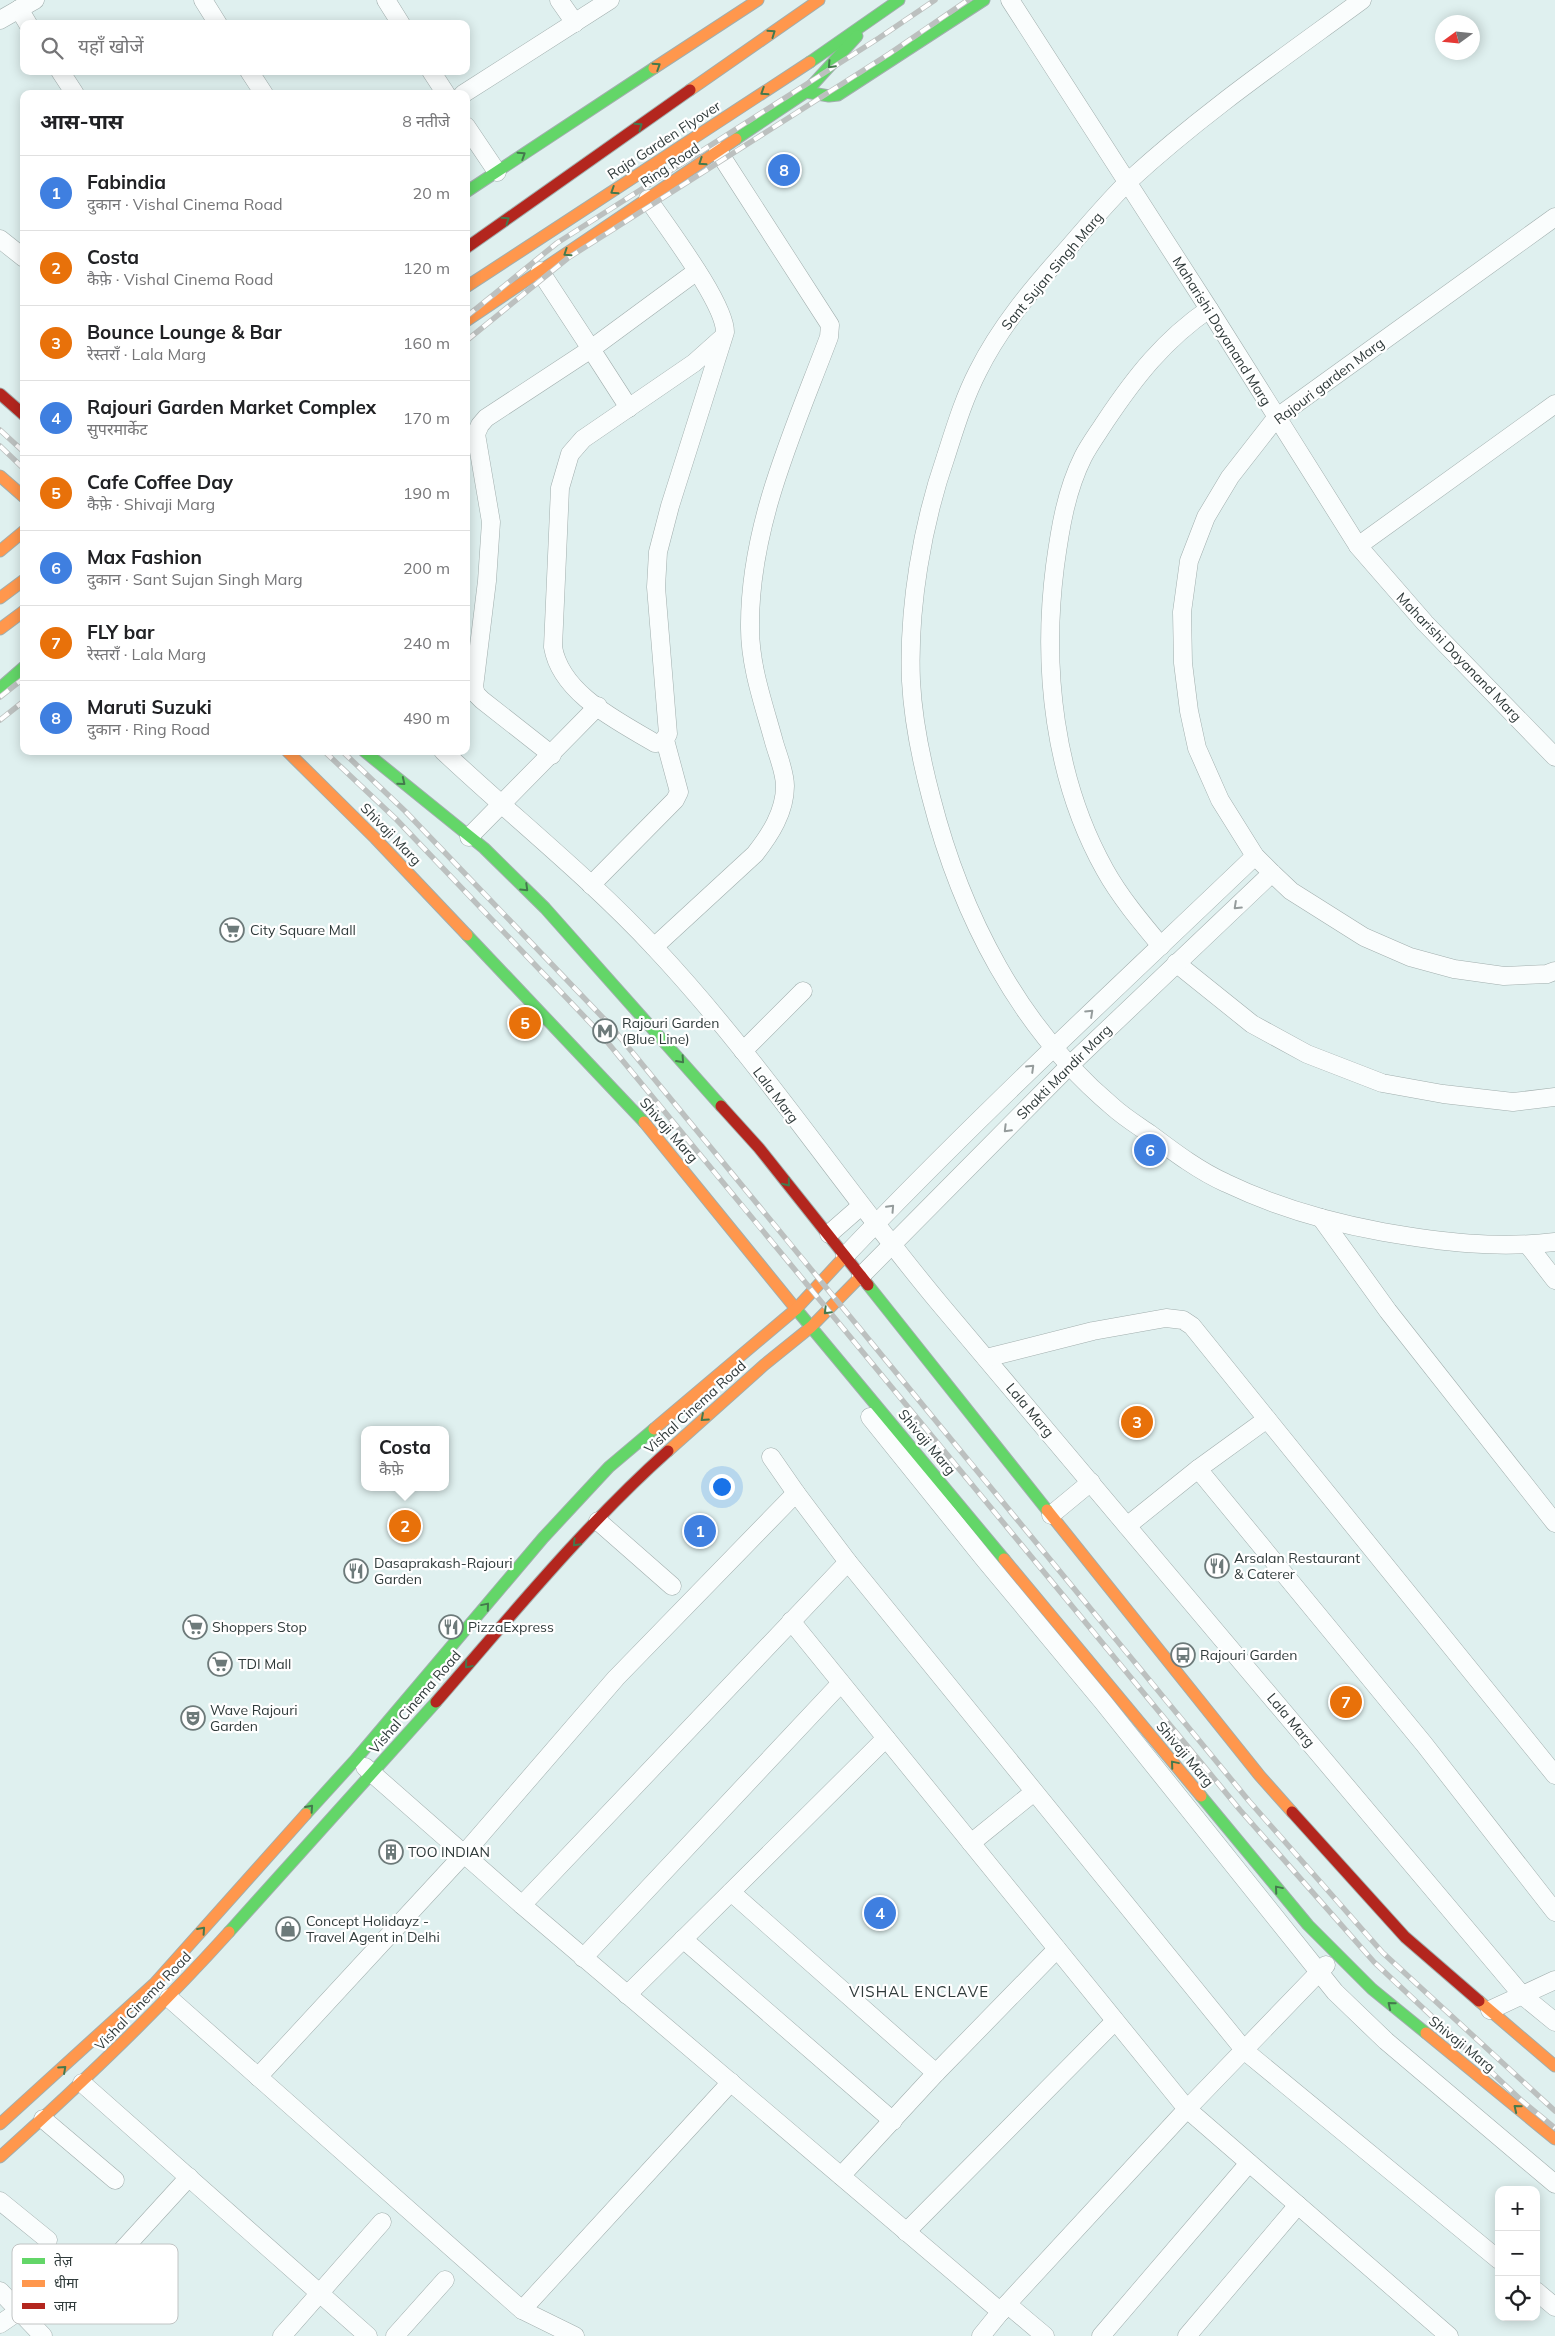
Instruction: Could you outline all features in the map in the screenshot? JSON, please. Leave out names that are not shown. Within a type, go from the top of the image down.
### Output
[{"type":"main road","points":[[470,189],[758,0]]},
{"type":"main road","name":"Raja Garden Flyover","points":[[470,245],[819,0]]},
{"type":"main road","points":[[876,16],[899,0]]},
{"type":"main road","points":[[806,92],[829,96],[838,95],[984,0]]},
{"type":"main road","name":"Raja Garden Flyover","points":[[470,284],[805,65],[876,16]]},
{"type":"main road","name":"Ring Road","points":[[470,318],[806,92],[876,16]]},
{"type":"main road","points":[[0,394],[20,399]]},
{"type":"main road","points":[[0,394],[20,412]]},
{"type":"main road","points":[[0,476],[20,494]]},
{"type":"main road","points":[[0,551],[20,534]]},
{"type":"main road","points":[[0,598],[20,583]]},
{"type":"main road","points":[[0,629],[20,614]]},
{"type":"main road","points":[[3,685],[20,670]]},
{"type":"main road","points":[[3,685],[20,676]]},
{"type":"main road","name":"Shivaji Marg","points":[[291,755],[375,838],[656,1135],[796,1309],[1308,1925],[1372,1990],[1555,2139]]},
{"type":"main road","points":[[369,755],[469,837],[545,908],[759,1148],[1266,1784],[1405,1937],[1555,2066]]},
{"type":"main road","name":"Vishal Cinema Road","points":[[0,2157],[82,2083],[169,1998],[373,1774],[553,1548],[609,1466],[796,1309],[845,1256]]},
{"type":"main road","name":"Vishal Cinema Road","points":[[0,2124],[155,1983],[356,1759],[553,1548],[598,1521],[665,1453],[764,1365],[811,1327],[861,1276]]},
{"type":"main road","points":[[155,1983],[169,1998]]},
{"type":"main road","points":[[48,2081],[67,2097]]},
{"type":"street","points":[[203,0],[216,20]]},
{"type":"street","points":[[386,0],[398,20]]},
{"type":"street","points":[[559,0],[575,23]]},
{"type":"street","points":[[469,90],[610,0]]},
{"type":"street","name":"Maharishi Dayanand Marg","points":[[1010,0],[1209,309],[1358,546],[1425,623],[1555,757]]},
{"type":"street","name":"Sant Sujan Singh Marg","points":[[1362,0],[1202,118],[1128,183],[1040,280],[1007,320],[976,373],[936,483],[922,543],[914,614],[911,678],[918,745],[936,816],[957,883],[1008,985],[1036,1024],[1070,1065],[1112,1107],[1170,1149],[1224,1182],[1299,1212],[1359,1228],[1436,1241],[1483,1246],[1555,1242]]},
{"type":"street","points":[[0,20],[27,11]]},
{"type":"street","points":[[63,75],[72,90]]},
{"type":"street","points":[[252,75],[261,90]]},
{"type":"street","points":[[434,75],[444,90]]},
{"type":"street","points":[[470,135],[497,172]]},
{"type":"street","points":[[654,947],[754,854],[767,839],[783,804],[785,786],[755,676],[750,645],[750,606],[760,532],[783,460],[829,337],[830,326],[718,151]]},
{"type":"street","points":[[591,885],[675,800],[679,792],[665,740],[668,734],[656,587],[658,552],[725,324],[722,314],[697,271],[648,199]]},
{"type":"street","name":"Rajouri garden Marg","points":[[1555,217],[1276,418],[1230,477],[1206,517],[1189,561],[1182,612],[1183,663],[1189,711],[1197,748],[1220,800],[1255,856],[1272,873],[1292,891],[1364,937],[1410,957],[1454,969],[1504,976],[1546,974],[1555,971]]},
{"type":"street","points":[[0,239],[20,255]]},
{"type":"street","points":[[540,271],[629,408]]},
{"type":"street","points":[[552,755],[482,700],[476,694],[474,687],[487,581],[491,522],[476,434],[486,418],[590,349],[697,271]]},
{"type":"street","points":[[1161,946],[1105,871],[1076,808],[1058,732],[1050,674],[1051,595],[1062,517],[1083,457],[1130,384],[1172,337],[1209,309]]},
{"type":"street","points":[[665,740],[655,743],[581,694],[566,677],[556,661],[552,646],[560,488],[570,454],[583,439],[694,363],[722,338]]},
{"type":"street","points":[[1358,546],[1555,404]]},
{"type":"street","points":[[469,837],[500,804],[552,755],[598,706]]},
{"type":"street","name":"Lala Marg","points":[[447,755],[500,804],[559,854],[591,885],[654,947],[720,1022],[892,1246],[1522,1995],[1555,2022]]},
{"type":"street","points":[[845,1256],[911,1186],[1054,1046],[1255,856]]},
{"type":"street","name":"Shakti Mandir Marg","points":[[861,1276],[1070,1065],[1176,962],[1272,873]]},
{"type":"street","points":[[1176,962],[1252,1024],[1307,1054],[1382,1083],[1444,1094],[1513,1102],[1555,1097]]},
{"type":"street","points":[[743,1051],[803,992]]},
{"type":"street","points":[[829,1234],[861,1206]]},
{"type":"street","points":[[1321,1218],[1388,1311],[1555,1523]]},
{"type":"street","points":[[1528,1245],[1555,1280]]},
{"type":"street","points":[[986,1358],[1093,1331],[1166,1318],[1183,1320],[1192,1326],[1555,1775]]},
{"type":"street","points":[[811,1327],[824,1354],[867,1414],[1103,1702],[1319,1973],[1347,2004],[1386,2041],[1555,2184]]},
{"type":"street","points":[[1127,1526],[1198,1469],[1266,1419]]},
{"type":"street","points":[[771,1457],[848,1562],[1245,2051],[1495,2257]]},
{"type":"street","points":[[1198,1469],[1424,1744],[1555,1912]]},
{"type":"street","points":[[1051,1515],[1091,1482]]},
{"type":"street","points":[[258,2076],[464,1854],[616,1678],[796,1493]]},
{"type":"street","points":[[598,1521],[672,1586]]},
{"type":"street","points":[[522,1905],[848,1562]]},
{"type":"street","points":[[791,1621],[1187,2109],[1448,2336]]},
{"type":"street","points":[[584,1958],[841,1683]]},
{"type":"street","points":[[627,1995],[886,1738]]},
{"type":"street","points":[[356,1759],[522,1905],[906,2232],[1004,2308],[1044,2336]]},
{"type":"street","points":[[971,1843],[1034,1792]]},
{"type":"street","points":[[731,1892],[936,2073]]},
{"type":"street","points":[[683,1939],[893,2121]]},
{"type":"street","points":[[841,2176],[936,2073],[1057,1949]]},
{"type":"street","points":[[981,2336],[1004,2308],[1187,2109],[1245,2051],[1336,1953]]},
{"type":"street","points":[[1490,2010],[1555,1980]]},
{"type":"street","points":[[169,1998],[522,2310],[575,2336]]},
{"type":"street","points":[[906,2232],[1115,2020]]},
{"type":"street","points":[[522,2310],[731,2082]]},
{"type":"street","points":[[82,2083],[368,2336]]},
{"type":"street","points":[[43,2118],[115,2180]]},
{"type":"street","points":[[1101,2336],[1250,2163]]},
{"type":"street","points":[[128,2244],[189,2177]]},
{"type":"street","points":[[0,2201],[48,2240]]},
{"type":"street","points":[[1187,2336],[1298,2205]]},
{"type":"street","points":[[282,2336],[382,2222]]},
{"type":"street","points":[[395,2336],[445,2280]]},
{"type":"street","points":[[0,2291],[12,2304]]},
{"type":"street","points":[[1540,2294],[1555,2306]]},
{"type":"street","points":[[0,2324],[12,2315]]},
{"type":"street","points":[[31,2324],[43,2336]]},
{"type":"railway","points":[[470,314],[557,243],[879,38],[935,0]]},
{"type":"railway","points":[[470,338],[568,258],[889,54],[968,0]]},
{"type":"railway","points":[[0,430],[20,448]]},
{"type":"railway","points":[[0,446],[20,465]]},
{"type":"railway","points":[[0,697],[20,681]]},
{"type":"railway","points":[[0,720],[20,704]]},
{"type":"railway","points":[[328,755],[396,819],[599,1032],[1240,1810],[1374,1962],[1521,2100],[1555,2128]]},
{"type":"railway","points":[[346,755],[405,811],[609,1024],[1249,1801],[1383,1953],[1555,2111]]},
{"type":"traffic: fast","points":[[810,62],[899,0]]},
{"type":"traffic: fast","points":[[806,92],[829,96],[838,95],[984,0]]},
{"type":"traffic: fast","points":[[736,139],[806,92],[857,36]]},
{"type":"traffic: fast","points":[[470,189],[654,68]]},
{"type":"traffic: fast","points":[[0,688],[20,670]]},
{"type":"traffic: fast","points":[[369,755],[484,848],[545,908],[721,1106]]},
{"type":"traffic: fast","points":[[467,935],[644,1122]]},
{"type":"traffic: fast","points":[[868,1285],[1047,1510]]},
{"type":"traffic: fast","points":[[796,1309],[1004,1559]]},
{"type":"traffic: fast","points":[[306,1814],[356,1759],[543,1538],[609,1467],[654,1429]]},
{"type":"traffic: fast","points":[[229,1932],[436,1702]]},
{"type":"traffic: fast","points":[[1201,1796],[1308,1925],[1372,1989],[1426,2033]]},
{"type":"traffic: slow","points":[[654,68],[758,0]]},
{"type":"traffic: slow","points":[[690,90],[819,0]]},
{"type":"traffic: slow","points":[[470,284],[810,62]]},
{"type":"traffic: slow","points":[[470,318],[736,139]]},
{"type":"traffic: slow","points":[[0,476],[20,494]]},
{"type":"traffic: slow","points":[[0,551],[20,534]]},
{"type":"traffic: slow","points":[[0,598],[20,583]]},
{"type":"traffic: slow","points":[[0,629],[20,614]]},
{"type":"traffic: slow","points":[[291,755],[375,838],[467,935]]},
{"type":"traffic: slow","points":[[644,1122],[796,1309]]},
{"type":"traffic: slow","points":[[654,1429],[796,1309],[845,1256]]},
{"type":"traffic: slow","points":[[668,1451],[764,1365],[811,1327],[861,1276]]},
{"type":"traffic: slow","points":[[1047,1510],[1260,1776],[1292,1812]]},
{"type":"traffic: slow","points":[[1004,1559],[1201,1796]]},
{"type":"traffic: slow","points":[[0,2124],[155,1983],[306,1814]]},
{"type":"traffic: slow","points":[[0,2157],[118,2048],[229,1932]]},
{"type":"traffic: slow","points":[[1479,2001],[1555,2066]]},
{"type":"traffic: slow","points":[[1426,2033],[1555,2139]]},
{"type":"traffic: jam","points":[[470,245],[690,90]]},
{"type":"traffic: jam","points":[[0,394],[20,412]]},
{"type":"traffic: jam","points":[[721,1106],[759,1148],[868,1285]]},
{"type":"traffic: jam","points":[[436,1702],[577,1541],[668,1451]]},
{"type":"traffic: jam","points":[[1292,1812],[1405,1937],[1479,2001]]},
{"type":"place","name":"Maruti Suzuki","points":[[784,170]]},
{"type":"place","name":"City Square Mall","points":[[232,930]]},
{"type":"place","name":"Cafe Coffee Day","points":[[525,1023]]},
{"type":"place","name":"Rajouri Garden (Blue Line)","points":[[605,1031]]},
{"type":"place","name":"Max Fashion","points":[[1150,1150]]},
{"type":"place","name":"Bounce Lounge & Bar","points":[[1137,1422]]},
{"type":"place","name":"Costa","points":[[405,1526]]},
{"type":"place","name":"Fabindia","points":[[700,1531]]},
{"type":"place","name":"Arsalan Restaurant & Caterer","points":[[1217,1566]]},
{"type":"place","name":"Dasaprakash-Rajouri Garden","points":[[356,1571]]},
{"type":"place","name":"Shoppers Stop","points":[[195,1627]]},
{"type":"place","name":"PizzaExpress","points":[[451,1627]]},
{"type":"place","name":"Rajouri Garden","points":[[1183,1655]]},
{"type":"place","name":"TDI Mall","points":[[220,1664]]},
{"type":"place","name":"FLY bar","points":[[1346,1702]]},
{"type":"place","name":"Wave Rajouri Garden","points":[[193,1718]]},
{"type":"place","name":"TOO INDIAN","points":[[391,1852]]},
{"type":"place","name":"Rajouri Garden Market Complex","points":[[880,1913]]},
{"type":"place","name":"Concept Holidayz - Travel Agent in Delhi","points":[[288,1929]]},
{"type":"district","name":"VISHAL ENCLAVE","points":[[919,1992]]}]
